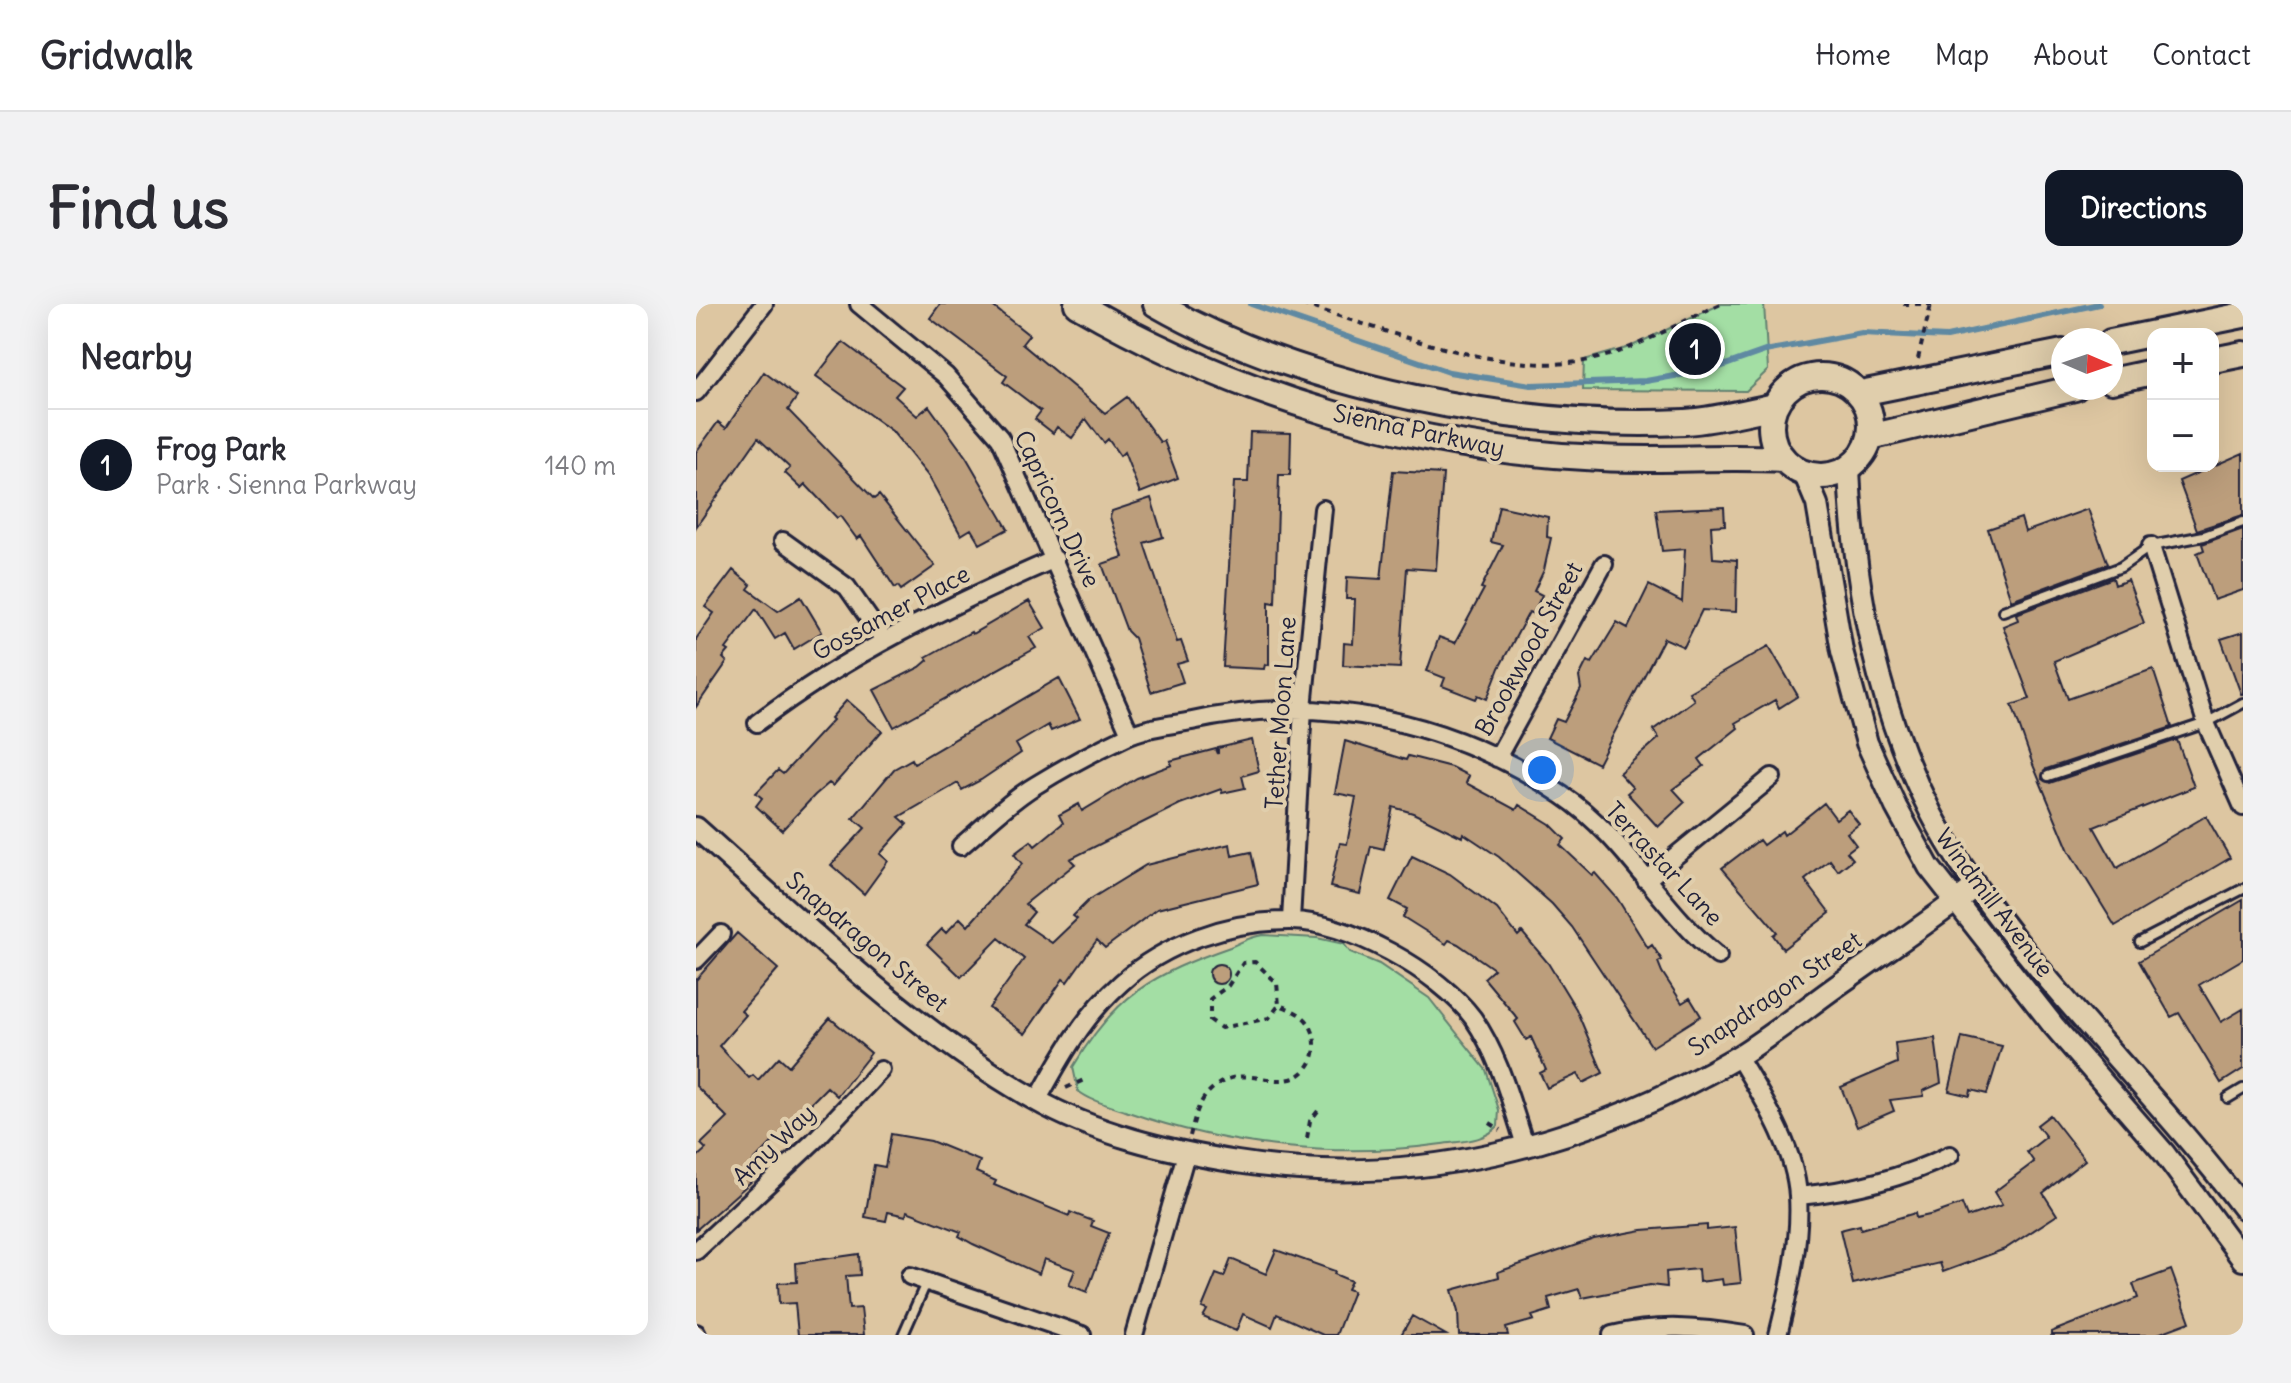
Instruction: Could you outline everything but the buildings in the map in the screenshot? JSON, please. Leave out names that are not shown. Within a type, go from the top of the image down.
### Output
[{"type":"main road","name":"Sienna Parkway","points":[[1077,304],[1181,357],[1279,397],[1365,423],[1435,439],[1512,451],[1600,458],[1783,459]]},
{"type":"main road","name":"Sienna Parkway","points":[[1156,304],[1250,347],[1324,374],[1435,401],[1500,412],[1598,421],[1687,422],[1775,406]]},
{"type":"main road","points":[[2123,340],[2243,315]]},
{"type":"main road","points":[[1861,393],[2051,354]]},
{"type":"main road","points":[[2219,359],[2243,354]]},
{"type":"main road","points":[[2123,378],[2147,373]]},
{"type":"main road","points":[[1809,377],[1839,379],[1861,393],[1870,414],[1870,437],[1860,458],[1849,468],[1827,476],[1804,473],[1783,459],[1774,440],[1772,423],[1775,406],[1795,383],[1809,377]]},
{"type":"main road","points":[[1870,437],[2051,394]]},
{"type":"street","name":"Capricorn Drive","points":[[859,304],[946,376],[1000,438],[1130,734]]},
{"type":"street","points":[[696,392],[756,307]]},
{"type":"street","name":"Windmill Avenue","points":[[1849,468],[1854,537],[1883,688],[1917,782],[1938,825],[1976,886],[2012,934],[2193,1141],[2243,1208]]},
{"type":"street","name":"Windmill Avenue","points":[[1804,473],[1817,504],[1842,651],[1867,743],[1896,807],[1929,867],[2053,1025],[2164,1153],[2243,1260]]},
{"type":"street","name":"Tether Moon Lane","points":[[1291,920],[1303,708],[1323,509]]},
{"type":"street","points":[[783,541],[847,587],[884,640]]},
{"type":"street","points":[[2151,546],[2206,723],[2243,807]]},
{"type":"street","name":"Gossamer Place","points":[[757,723],[808,684],[884,640],[939,610],[1055,559]]},
{"type":"street","name":"Brookwood Street","points":[[1497,758],[1604,564]]},
{"type":"street","name":"Terrastar Lane","points":[[961,846],[1034,786],[1130,734],[1212,716],[1303,708],[1365,713],[1418,726],[1497,758],[1563,796],[1602,828],[1689,932],[1718,956]]},
{"type":"street","points":[[1646,880],[1772,777]]},
{"type":"street","name":"Snapdragon Street","points":[[696,828],[909,1017],[1037,1101],[1125,1137],[1186,1154],[1286,1170],[1386,1171],[1460,1162],[1526,1148],[1628,1114],[1738,1056],[1976,886]]},
{"type":"street","points":[[1037,1101],[1073,1034],[1122,982],[1167,950],[1200,936],[1291,920],[1347,933],[1392,950],[1435,981],[1472,1017],[1498,1062],[1526,1148]]},
{"type":"street","points":[[696,960],[721,934]]},
{"type":"street","points":[[1738,1056],[1770,1113],[1798,1196],[1793,1274],[1778,1335]]},
{"type":"street","name":"Amy Way","points":[[696,1251],[814,1141],[881,1070]]},
{"type":"street","points":[[1134,1335],[1186,1154]]},
{"type":"street","points":[[1798,1196],[1870,1185],[1903,1176],[1950,1155]]},
{"type":"street","points":[[910,1276],[1082,1335]]},
{"type":"street","points":[[1612,1335],[1684,1326],[1745,1335]]},
{"type":"lane","points":[[2003,611],[2121,567],[2151,546],[2204,536],[2243,522]]},
{"type":"lane","points":[[2048,776],[2206,723],[2243,703]]},
{"type":"lane","points":[[2140,942],[2243,889]]},
{"type":"lane","points":[[2228,1098],[2243,1089]]},
{"type":"lane","points":[[903,1335],[926,1283]]},
{"type":"path","points":[[1302,304],[1481,356],[1554,364],[1599,358],[1721,304]]},
{"type":"path","points":[[1903,304],[1932,304],[1917,365]]},
{"type":"path","points":[[1248,962],[1259,965],[1277,983],[1279,1005],[1269,1018],[1227,1028],[1215,1025],[1208,1014],[1210,999],[1228,986],[1239,967],[1248,962]]},
{"type":"path","points":[[1186,1154],[1196,1111],[1214,1087],[1234,1076],[1284,1082],[1293,1079],[1313,1057],[1315,1037],[1307,1021],[1279,1005]]},
{"type":"path","points":[[1307,1138],[1310,1121],[1321,1107]]},
{"type":"green space","points":[[1721,304],[1764,304],[1768,370],[1746,391],[1583,390],[1584,360],[1630,347]]},
{"type":"green space","points":[[1263,935],[1317,938],[1344,944],[1350,952],[1379,964],[1429,998],[1486,1070],[1499,1110],[1498,1126],[1472,1140],[1402,1148],[1323,1150],[1283,1147],[1204,1134],[1166,1124],[1102,1103],[1078,1091],[1073,1067],[1104,1022],[1138,990],[1179,967]]},
{"type":"waterway","points":[[1251,304],[1449,372],[1531,385],[1646,381],[1714,369],[1765,351],[1862,333],[1947,337],[2099,304]]},
{"type":"place","name":"Frog Park","points":[[1695,349]]}]
